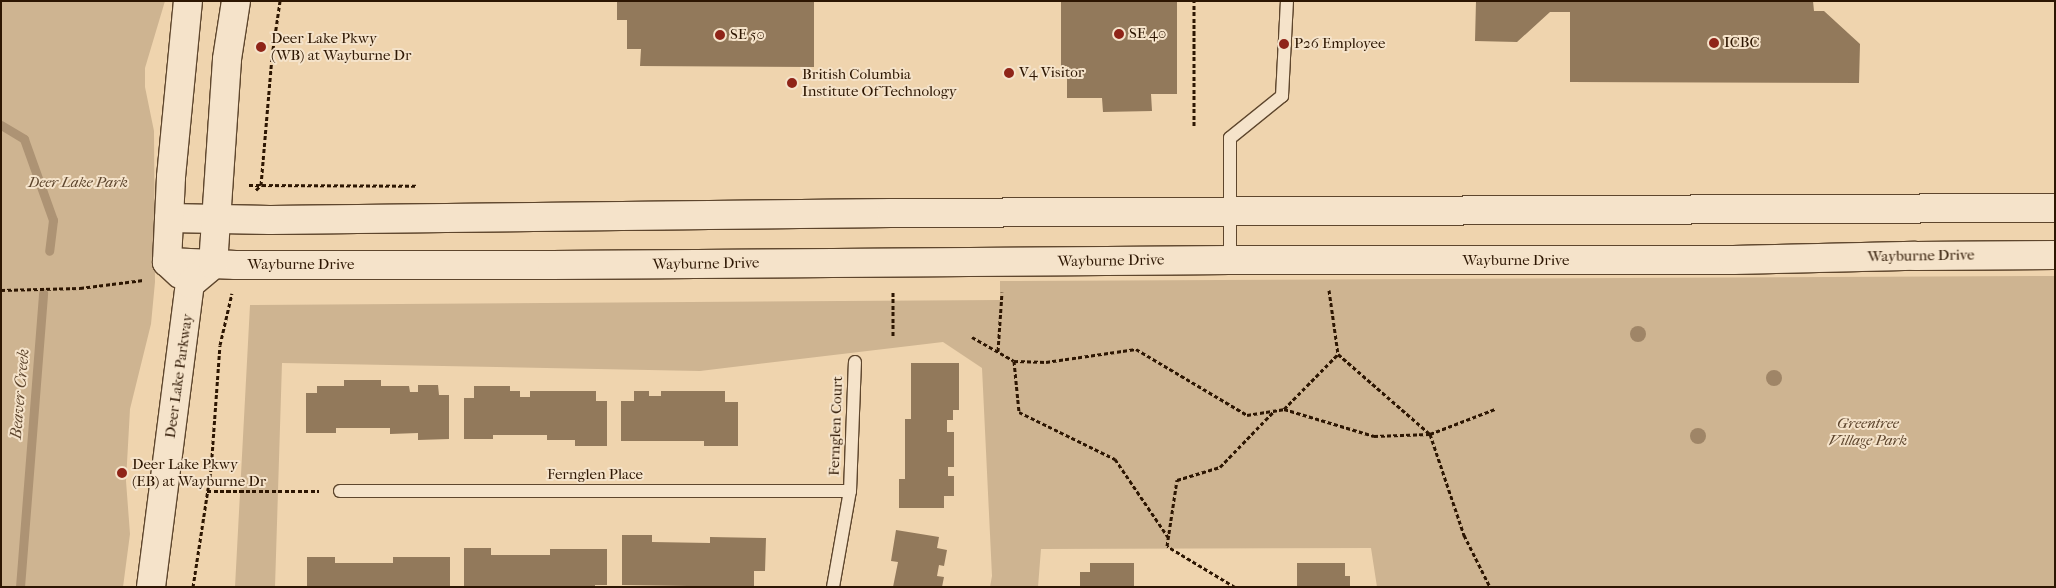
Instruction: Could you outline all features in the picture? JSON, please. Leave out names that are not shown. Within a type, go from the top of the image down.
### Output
[{"type":"street","points":[[188,1],[171,177],[169,218],[158,271],[190,284],[213,265],[227,58],[236,1]]},
{"type":"street","points":[[169,218],[2055,208]]},
{"type":"street","name":"Wayburne Drive","points":[[158,271],[213,265],[562,265],[1230,260],[1733,260],[2055,255]]},
{"type":"street","name":"Deer Lake Parkway","points":[[151,587],[190,284]]},
{"type":"lane","points":[[1230,260],[1230,138],[1282,96],[1286,1]]},
{"type":"lane","name":"Fernglen Court","points":[[833,587],[850,491],[855,362]]},
{"type":"lane","name":"Fernglen Place","points":[[340,491],[850,491]]},
{"type":"path","points":[[255,191],[262,184],[272,56],[280,1]]},
{"type":"path","points":[[1194,1],[1194,126]]},
{"type":"path","points":[[892,262],[893,336]]},
{"type":"path","points":[[998,351],[1004,262]]},
{"type":"path","points":[[1,290],[80,288],[158,271]]},
{"type":"path","points":[[1332,289],[1328,284],[1338,354],[1430,434],[1464,535],[1490,587]]},
{"type":"path","points":[[193,587],[207,491],[220,345],[225,319],[232,300],[231,287]]},
{"type":"path","points":[[972,337],[1014,361],[1046,362],[1136,349],[1247,415],[1284,409],[1374,436],[1430,434],[1495,409]]},
{"type":"path","points":[[1284,409],[1338,354]]},
{"type":"path","points":[[1014,361],[1020,412],[1115,460],[1168,537]]},
{"type":"path","points":[[1235,587],[1167,546],[1177,480],[1220,467],[1274,411]]},
{"type":"path","points":[[207,491],[340,491]]},
{"type":"green space","name":"Deer Lake Park","points":[[1,1],[165,1],[145,68],[145,87],[154,131],[155,282],[151,324],[130,409],[126,481],[130,534],[123,587],[1,587]]},
{"type":"green space","name":"Greentree Village Park","points":[[2055,276],[2055,587],[1377,587],[1371,548],[1041,549],[1038,587],[990,587],[992,576],[982,368],[943,342],[700,371],[282,363],[275,587],[235,587],[250,305],[1000,300],[1000,281]]},
{"type":"building","name":"SE 50","points":[[617,1],[814,1],[814,67],[640,66],[641,49],[627,49],[627,20],[617,20]]},
{"type":"building","name":"SE 40","points":[[1061,1],[1177,1],[1177,94],[1151,94],[1152,111],[1103,112],[1102,98],[1067,98],[1067,66],[1061,66]]},
{"type":"building","name":"ICBC","points":[[1476,1],[1813,1],[1814,11],[1824,11],[1860,44],[1859,83],[1570,82],[1570,12],[1550,12],[1517,42],[1475,41]]},
{"type":"building","points":[[911,363],[959,363],[959,410],[953,410],[953,420],[947,420],[947,432],[954,432],[954,467],[948,467],[948,476],[954,476],[954,496],[944,496],[944,508],[899,508],[899,479],[905,479],[905,419],[911,419]]},
{"type":"building","points":[[344,380],[381,380],[381,386],[409,386],[410,392],[418,392],[418,385],[438,385],[439,395],[449,395],[449,439],[418,440],[418,433],[390,434],[390,428],[336,428],[336,433],[306,433],[306,393],[317,393],[317,386],[344,386]]},
{"type":"building","points":[[474,386],[510,386],[510,391],[520,391],[520,397],[530,397],[530,391],[596,391],[596,401],[607,401],[607,446],[575,446],[575,440],[547,440],[547,435],[493,435],[493,439],[464,439],[464,398],[474,398]]},
{"type":"building","points":[[634,391],[649,391],[649,396],[661,396],[661,391],[725,391],[725,402],[738,402],[738,446],[704,446],[704,441],[621,441],[621,401],[634,401]]},
{"type":"building","points":[[896,530],[939,537],[937,548],[947,550],[944,566],[939,565],[937,576],[944,577],[942,587],[893,587],[898,562],[891,561]]},
{"type":"building","points":[[622,535],[652,535],[652,542],[710,543],[710,537],[766,538],[765,571],[754,571],[754,587],[622,585]]},
{"type":"building","points":[[464,548],[491,548],[491,555],[550,555],[550,549],[607,549],[607,585],[595,585],[595,587],[464,587]]},
{"type":"building","points":[[307,557],[335,557],[335,563],[393,563],[393,557],[450,557],[450,587],[307,587]]},
{"type":"building","points":[[1090,563],[1134,563],[1134,587],[1080,587],[1080,572],[1090,572]]},
{"type":"building","points":[[1297,563],[1345,563],[1345,576],[1350,576],[1350,587],[1297,587]]},
{"type":"waterway","name":"Beaver Creek","points":[[1,125],[24,139],[53,220],[49,251]]},
{"type":"waterway","name":"Beaver Creek","points":[[20,587],[43,293]]},
{"type":"place","name":"SE 40","points":[[1119,34]]},
{"type":"place","name":"SE 50","points":[[720,35]]},
{"type":"place","name":"ICBC","points":[[1714,43]]},
{"type":"place","name":"P26 Employee","points":[[1284,44]]},
{"type":"place","name":"Deer Lake Pkwy (WB) at Wayburne Dr","points":[[261,47]]},
{"type":"place","name":"V4 Visitor","points":[[1009,73]]},
{"type":"place","name":"British Columbia Institute Of Technology","points":[[792,83]]},
{"type":"place","name":"Deer Lake Pkwy (EB) at Wayburne Dr","points":[[122,473]]}]
